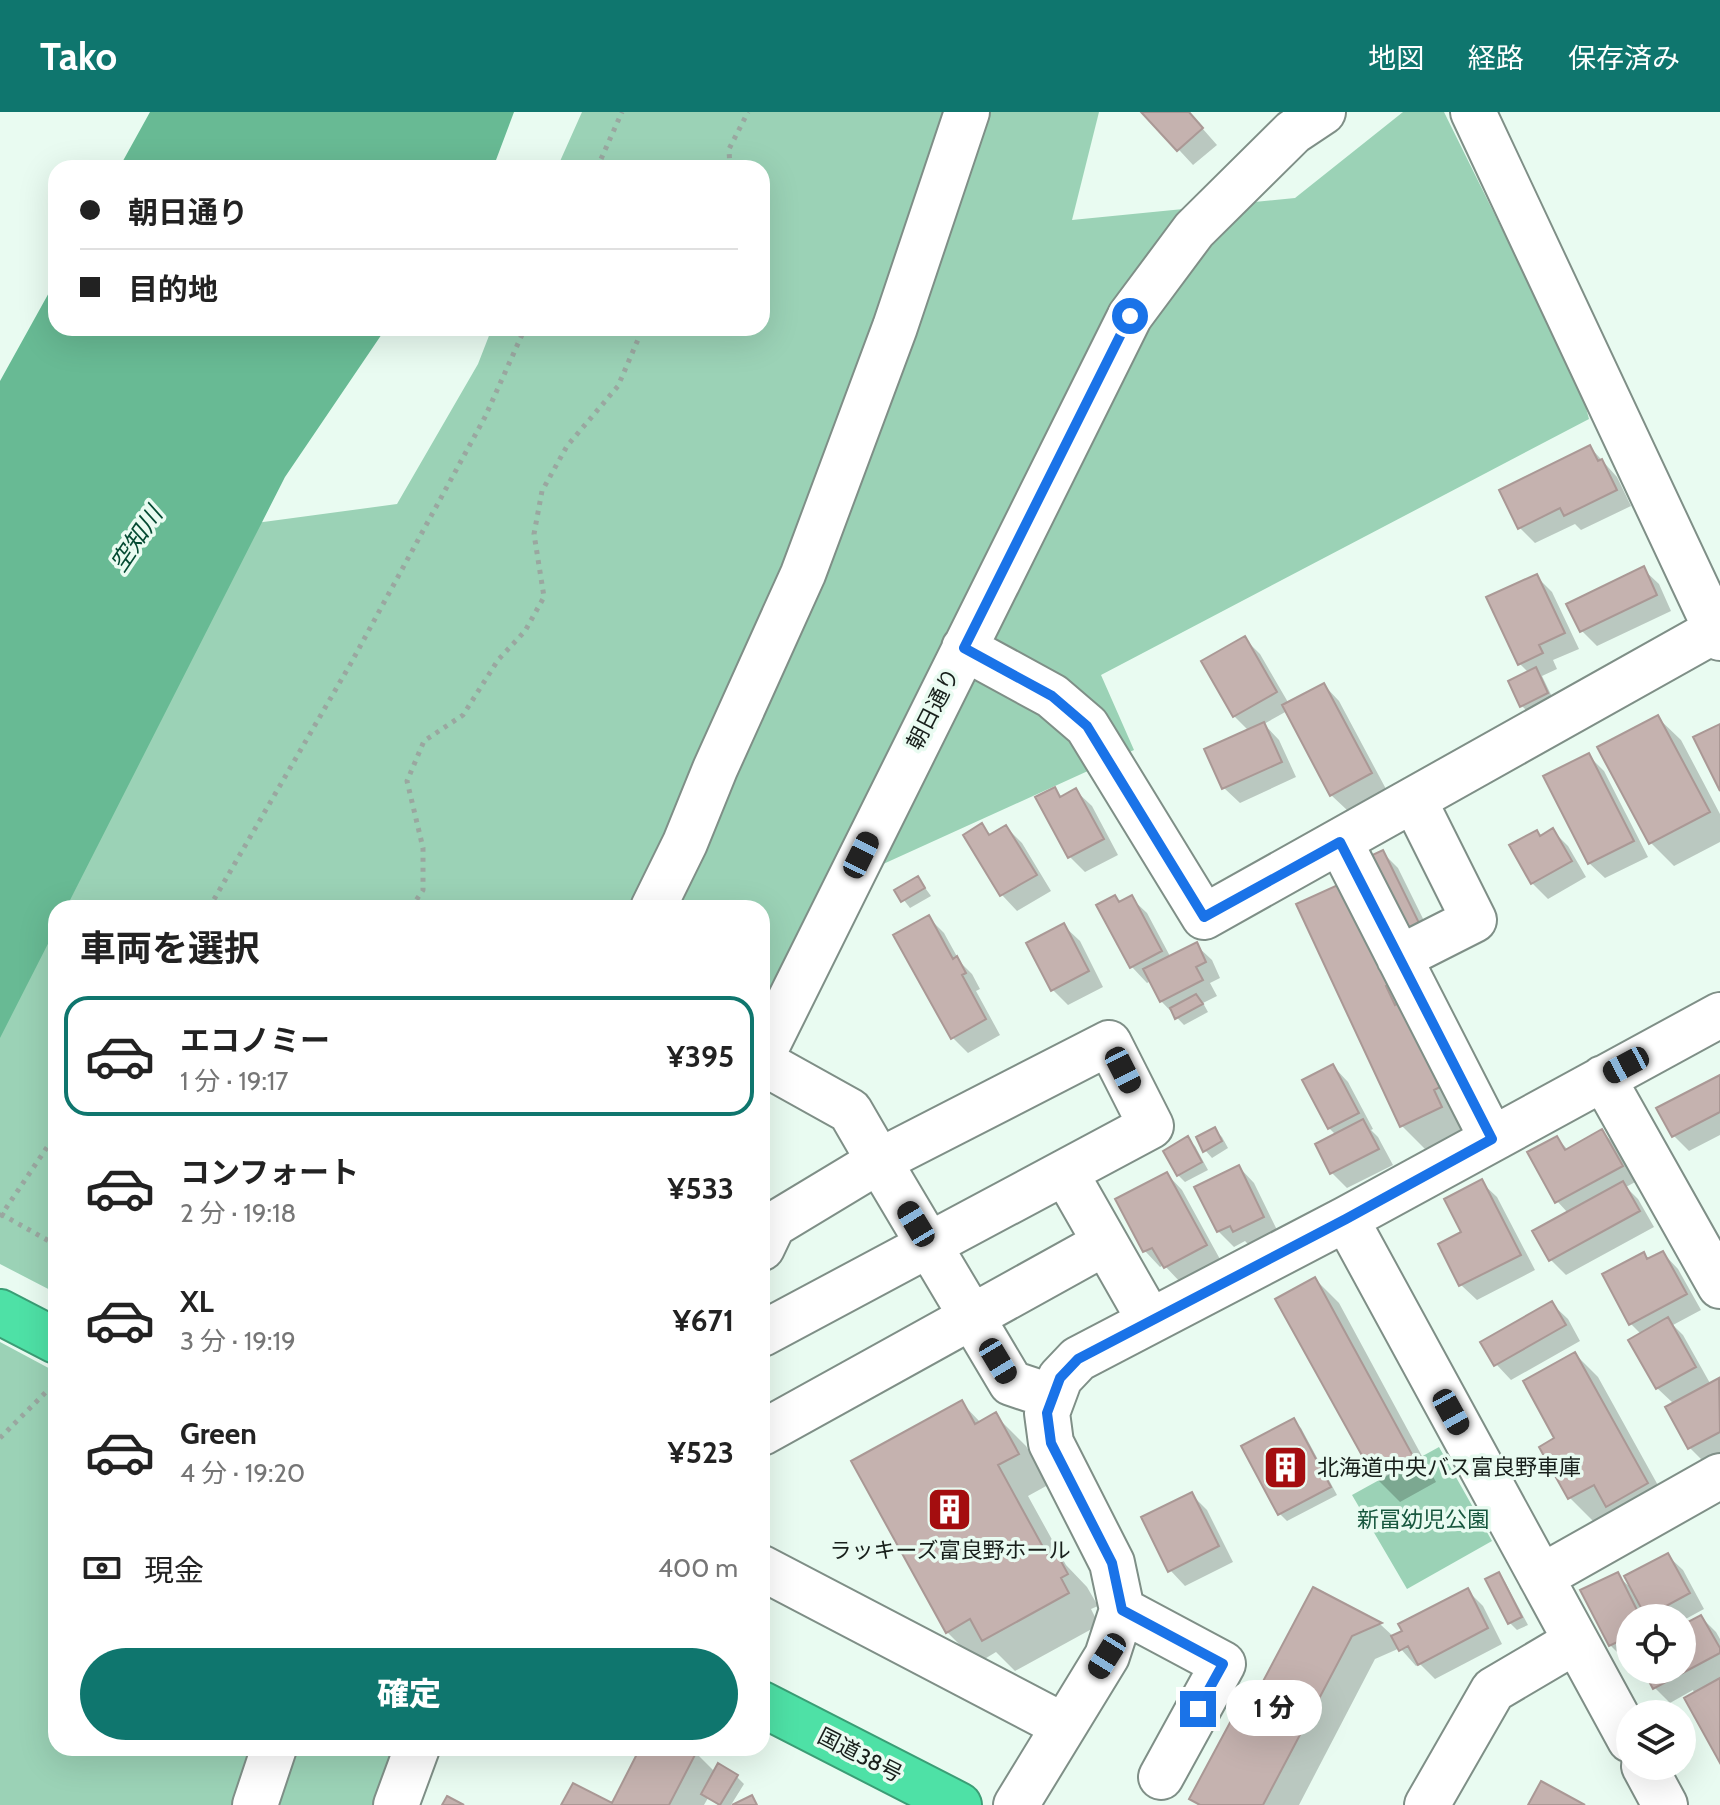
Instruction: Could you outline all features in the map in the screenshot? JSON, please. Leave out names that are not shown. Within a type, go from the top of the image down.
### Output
[{"type":"highway","points":[[0,1312],[48,1337]]},
{"type":"highway","name":"国道38号","points":[[770,1708],[959,1805]]},
{"type":"street","points":[[657,900],[803,574],[895,327],[967,112]]},
{"type":"street","name":"朝日通り","points":[[770,1040],[1130,316],[1194,230],[1293,132],[1323,112]]},
{"type":"street","points":[[964,648],[1052,696],[1087,726],[1204,917],[1718,634],[1473,112]]},
{"type":"street","points":[[1399,958],[1474,920],[1414,800]]},
{"type":"street","points":[[1340,842],[1492,1139]]},
{"type":"street","points":[[1016,1805],[1107,1656],[1122,1610],[1112,1563],[1051,1443],[1047,1413],[1060,1378],[1078,1359],[1346,1219],[1720,1015]]},
{"type":"street","points":[[770,1231],[773,1225],[879,1161],[1109,1043],[1151,1126],[770,1330]]},
{"type":"street","points":[[770,1066],[850,1111],[1011,1383],[1053,1397]]},
{"type":"street","points":[[1603,1078],[1720,1286]]},
{"type":"street","points":[[1065,1172],[1150,1321]]},
{"type":"street","points":[[1346,1219],[1616,1714]]},
{"type":"street","points":[[770,1429],[1105,1243]]},
{"type":"street","points":[[1541,1577],[1720,1476]]},
{"type":"street","points":[[770,1572],[1064,1726]]},
{"type":"street","points":[[1122,1610],[1223,1664],[1161,1777]]},
{"type":"street","points":[[1427,1805],[1493,1690],[1576,1641]]},
{"type":"street","points":[[255,1805],[271,1756]]},
{"type":"street","points":[[396,1805],[414,1756]]},
{"type":"street","points":[[1652,1780],[1665,1805]]},
{"type":"path","points":[[601,160],[622,112]]},
{"type":"path","points":[[730,160],[729,149],[748,112]]},
{"type":"path","points":[[214,900],[351,663],[485,417],[521,336]]},
{"type":"path","points":[[416,900],[423,890],[423,848],[407,781],[424,741],[463,715],[498,660],[525,631],[544,597],[534,534],[542,491],[567,446],[618,386],[640,336]]},
{"type":"path","points":[[48,1146],[1,1215],[48,1241]]},
{"type":"path","points":[[0,1438],[48,1390]]},
{"type":"green space","points":[[582,112],[1099,112],[1072,220],[1295,198],[1403,112],[1444,112],[1581,389],[1589,419],[1101,675],[1134,750],[848,880],[770,1040],[770,900],[49,900],[242,525],[397,504],[478,364],[489,336],[770,336],[770,160],[561,160]]},
{"type":"green space","points":[[48,903],[48,1289],[0,1264],[0,996]]},
{"type":"green space","points":[[0,1342],[48,1368],[48,1756],[414,1756],[396,1805],[0,1805]]},
{"type":"green space","name":"新冨幼児公園","points":[[1439,1447],[1492,1541],[1407,1589],[1352,1495]]},
{"type":"water","points":[[150,112],[514,112],[496,160],[123,160]]},
{"type":"water","name":"空知川","points":[[48,294],[48,336],[381,336],[285,477],[70,900],[48,900],[48,944],[0,1038],[0,381]]},
{"type":"building","points":[[1141,112],[1189,112],[1203,128],[1177,151]]},
{"type":"building","points":[[1590,445],[1598,461],[1602,459],[1617,490],[1564,516],[1560,508],[1518,529],[1499,490]]},
{"type":"building","points":[[1644,566],[1657,595],[1580,632],[1566,604]]},
{"type":"building","points":[[1537,574],[1565,633],[1539,645],[1543,653],[1518,665],[1486,597]]},
{"type":"building","points":[[1245,636],[1277,692],[1233,717],[1201,661]]},
{"type":"building","points":[[1536,667],[1548,693],[1520,707],[1508,681]]},
{"type":"building","points":[[1324,683],[1372,773],[1330,796],[1282,705]]},
{"type":"building","points":[[1658,715],[1710,812],[1649,844],[1597,747]]},
{"type":"building","points":[[1264,722],[1282,762],[1222,789],[1204,749]]},
{"type":"building","points":[[1720,724],[1720,791],[1693,737]]},
{"type":"building","points":[[1589,753],[1634,841],[1588,864],[1543,776]]},
{"type":"building","points":[[1055,787],[1060,797],[1076,788],[1104,839],[1068,858],[1035,797]]},
{"type":"building","points":[[982,823],[989,835],[1006,825],[1037,875],[1000,896],[963,835]]},
{"type":"building","points":[[1553,828],[1572,861],[1531,884],[1509,845],[1537,830],[1540,836]]},
{"type":"building","points":[[1383,850],[1420,925],[1403,933],[1366,858]]},
{"type":"building","points":[[918,876],[925,888],[901,902],[894,890]]},
{"type":"building","points":[[1340,884],[1394,982],[1386,986],[1395,1005],[1402,1001],[1442,1086],[1434,1090],[1442,1107],[1400,1127],[1296,904]]},
{"type":"building","points":[[1115,895],[1119,902],[1132,895],[1162,951],[1130,968],[1096,905]]},
{"type":"building","points":[[929,915],[953,959],[957,956],[966,973],[962,975],[986,1019],[951,1039],[893,935]]},
{"type":"building","points":[[1064,923],[1089,971],[1051,991],[1026,943]]},
{"type":"building","points":[[1197,942],[1206,962],[1196,967],[1203,980],[1160,1002],[1143,969]]},
{"type":"building","points":[[1196,994],[1203,1004],[1175,1019],[1170,1008]]},
{"type":"building","points":[[1333,1064],[1359,1113],[1328,1129],[1302,1080]]},
{"type":"building","points":[[1720,1075],[1720,1112],[1672,1137],[1656,1108]]},
{"type":"building","points":[[1363,1119],[1379,1149],[1330,1174],[1315,1144]]},
{"type":"building","points":[[1215,1127],[1222,1141],[1203,1152],[1196,1137]]},
{"type":"building","points":[[1602,1129],[1623,1166],[1555,1203],[1527,1152],[1557,1136],[1565,1150]]},
{"type":"building","points":[[1188,1136],[1202,1162],[1177,1176],[1163,1151]]},
{"type":"building","points":[[1239,1165],[1264,1217],[1233,1232],[1230,1226],[1217,1232],[1194,1187]]},
{"type":"building","points":[[1167,1172],[1207,1245],[1164,1268],[1152,1248],[1143,1252],[1115,1199]]},
{"type":"building","points":[[1482,1179],[1521,1255],[1459,1286],[1438,1244],[1461,1232],[1444,1199]]},
{"type":"building","points":[[1623,1181],[1640,1211],[1549,1261],[1532,1231]]},
{"type":"building","points":[[1663,1251],[1687,1294],[1629,1325],[1602,1274],[1644,1252],[1647,1259]]},
{"type":"building","points":[[1315,1277],[1414,1458],[1375,1479],[1275,1299]]},
{"type":"building","points":[[1552,1301],[1566,1325],[1494,1366],[1480,1342]]},
{"type":"building","points":[[1668,1317],[1696,1367],[1656,1389],[1628,1340]]},
{"type":"building","points":[[1575,1352],[1648,1483],[1606,1507],[1594,1485],[1568,1499],[1539,1447],[1554,1438],[1523,1381]]},
{"type":"building","points":[[1719,1378],[1720,1432],[1688,1449],[1665,1407]]},
{"type":"building","name":"ラッキーズ富良野ホール","points":[[962,1400],[975,1424],[996,1412],[1019,1454],[998,1465],[1049,1558],[1057,1554],[1068,1574],[1061,1578],[1069,1593],[982,1641],[970,1619],[946,1633],[851,1461]]},
{"type":"building","name":"北海道中央バス富良野車庫","points":[[1294,1418],[1331,1487],[1278,1515],[1241,1446]]},
{"type":"building","points":[[1192,1492],[1219,1546],[1168,1572],[1141,1517]]},
{"type":"building","points":[[1668,1553],[1690,1593],[1670,1604],[1639,1604],[1624,1576]]},
{"type":"building","points":[[1499,1572],[1522,1617],[1508,1624],[1485,1579]]},
{"type":"building","points":[[1618,1572],[1634,1604],[1616,1604],[1616,1643],[1609,1646],[1580,1590]]},
{"type":"building","points":[[1313,1587],[1382,1623],[1352,1636],[1263,1805],[1200,1805],[1189,1799],[1241,1702],[1250,1706]]},
{"type":"building","points":[[1468,1588],[1488,1628],[1418,1665],[1408,1646],[1399,1651],[1391,1636],[1402,1631],[1398,1624]]},
{"type":"building","points":[[1701,1615],[1720,1653],[1696,1666],[1696,1618]]},
{"type":"building","points":[[1720,1678],[1720,1763],[1696,1720],[1696,1700],[1684,1698]]},
{"type":"building","points":[[636,1756],[694,1756],[669,1805],[561,1805],[573,1783],[612,1803]]},
{"type":"building","points":[[718,1763],[738,1775],[720,1805],[701,1794]]},
{"type":"building","points":[[1541,1781],[1585,1805],[1528,1805]]},
{"type":"building","points":[[752,1795],[757,1805],[732,1805]]},
{"type":"building","points":[[447,1796],[464,1805],[442,1805]]},
{"type":"place","name":"北海道中央バス富良野車庫","points":[[1286,1467]]},
{"type":"place","name":"ラッキーズ富良野ホール","points":[[950,1509]]},
{"type":"route","points":[[1130,316],[964,648],[1052,696],[1087,726],[1204,917],[1340,842],[1492,1139],[1078,1359],[1060,1378],[1047,1413],[1051,1443],[1112,1563],[1122,1610],[1223,1664],[1198,1709]]}]
